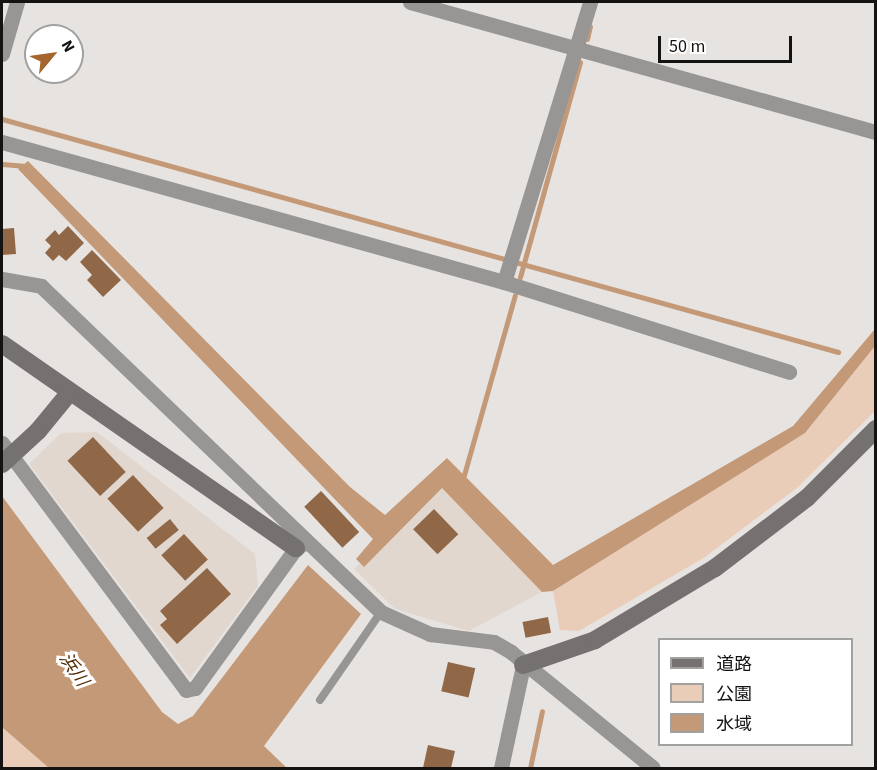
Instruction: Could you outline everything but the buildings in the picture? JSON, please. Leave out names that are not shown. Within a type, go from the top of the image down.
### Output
[{"type":"street","points":[[2,54],[17,2]]},
{"type":"street","points":[[410,2],[876,132]]},
{"type":"street","points":[[504,282],[578,49],[590,2]]},
{"type":"street","points":[[2,142],[504,282],[789,372]]},
{"type":"street","points":[[2,279],[41,286],[301,545],[381,612],[430,634],[494,642],[511,652],[523,665],[652,768]]},
{"type":"street","points":[[2,344],[70,392],[301,545]]},
{"type":"street","points":[[2,464],[38,431],[70,392]]},
{"type":"street","points":[[523,665],[595,640],[715,568],[807,498],[876,429]]},
{"type":"street","points":[[2,443],[186,690],[195,688],[301,545]]},
{"type":"street","points":[[501,768],[523,665]]},
{"type":"lane","points":[[320,700],[381,612]]},
{"type":"shaded area","points":[[97,432],[255,554],[258,586],[190,678],[29,464],[61,433]]},
{"type":"shaded area","points":[[443,479],[542,592],[469,631],[395,609],[354,569]]},
{"type":"green space","points":[[875,346],[875,411],[798,487],[705,557],[579,631],[560,630],[553,591],[805,433]]},
{"type":"green space","points":[[2,645],[79,768],[2,768]]},
{"type":"water","points":[[28,161],[350,487],[385,515],[447,458],[553,565],[793,426],[875,329],[875,346],[805,433],[553,591],[542,592],[442,488],[364,567],[356,559],[373,539],[18,169]]},
{"type":"water","name":"浜川","points":[[2,496],[162,712],[178,724],[193,716],[308,565],[361,614],[264,746],[287,768],[49,768],[2,727]]},
{"type":"waterway","points":[[587,39],[590,26]]},
{"type":"waterway","points":[[520,277],[580,62]]},
{"type":"waterway","points":[[2,119],[838,352]]},
{"type":"waterway","points":[[2,164],[23,166],[28,171]]},
{"type":"waterway","points":[[462,482],[515,295]]},
{"type":"waterway","points":[[530,768],[542,711]]}]
